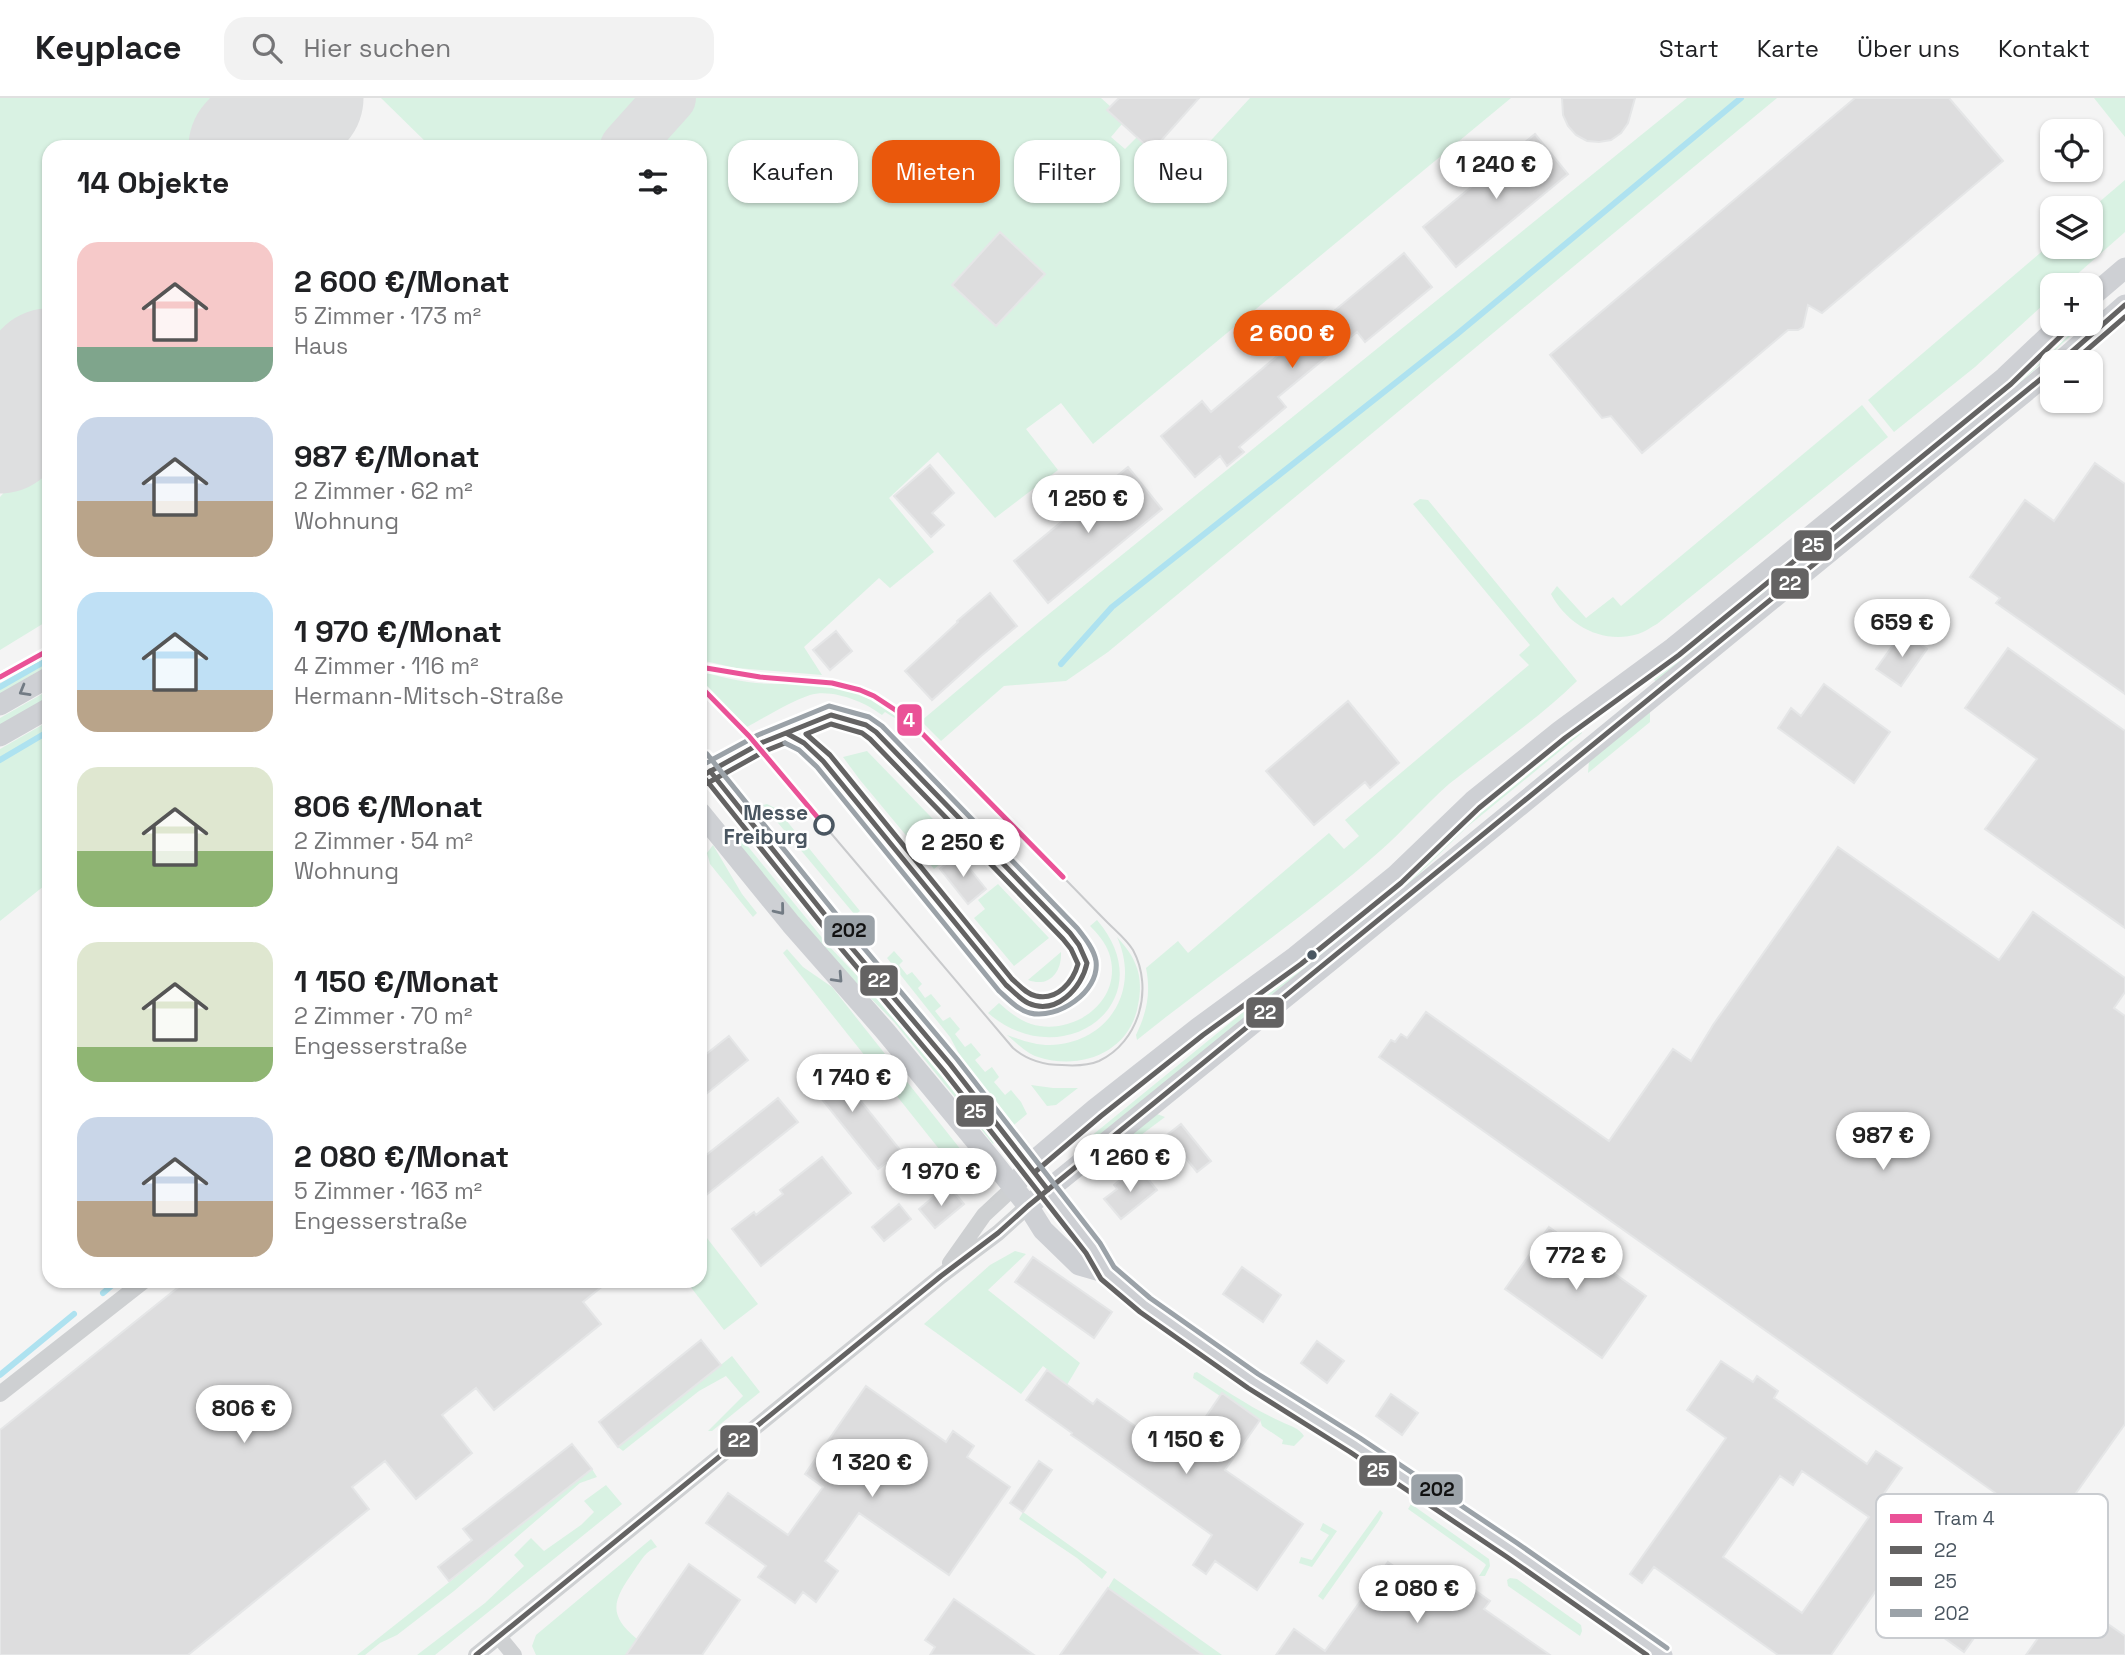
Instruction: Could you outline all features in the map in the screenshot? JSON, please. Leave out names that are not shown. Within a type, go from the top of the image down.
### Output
[{"type":"main road","points":[[2103,287],[2125,268]]},
{"type":"main road","points":[[2074,350],[2125,305]]},
{"type":"main road","points":[[1014,1187],[1029,1165],[1095,1109],[1385,885],[1473,801],[1560,730],[1673,648],[1995,386],[2048,336]]},
{"type":"main road","points":[[1028,1206],[2040,380]]},
{"type":"main road","points":[[0,705],[42,681]]},
{"type":"main road","points":[[1609,695],[1627,718]]},
{"type":"main road","points":[[0,736],[42,712]]},
{"type":"main road","points":[[707,768],[846,941],[950,1064],[1093,1248],[1107,1273],[1145,1305],[1253,1381],[1355,1445],[1662,1655]]},
{"type":"main road","points":[[707,821],[1014,1187],[1043,1230],[1079,1265],[1107,1273]]},
{"type":"street","points":[[941,1276],[984,1215],[1014,1187]]},
{"type":"street","points":[[477,1655],[1028,1206]]},
{"type":"street","points":[[0,1394],[135,1288]]},
{"type":"street","points":[[499,1637],[514,1655]]},
{"type":"green space","points":[[0,98],[239,98],[201,140],[42,140],[42,316],[0,362]]},
{"type":"green space","points":[[381,98],[654,98],[616,140],[424,140]]},
{"type":"green space","points":[[684,98],[1101,98],[1111,107],[1122,124],[1111,137],[1114,140],[1014,140],[1014,203],[1120,203],[1120,145],[1125,149],[1134,140],[1134,203],[1227,203],[1227,140],[1211,140],[1250,98],[1511,98],[1093,444],[1061,403],[1026,429],[1058,470],[995,518],[938,452],[889,498],[934,552],[890,588],[879,578],[804,647],[822,675],[736,668],[707,662],[707,140],[646,140]]},
{"type":"green space","points":[[1687,98],[1777,98],[1108,652],[1066,681],[1004,686],[941,741],[921,721],[1039,622]]},
{"type":"green space","points":[[2094,98],[2125,98],[2125,137]]},
{"type":"green space","points":[[2125,180],[2125,232],[2103,251],[2103,199]]},
{"type":"green space","points":[[2040,253],[2040,259],[2094,259],[2079,273],[2040,273],[2040,308],[1975,367],[1894,432],[1868,400]]},
{"type":"green space","points":[[2063,336],[2070,336],[2055,350],[2048,350]]},
{"type":"green space","points":[[2040,358],[2040,364],[2015,388],[1656,682],[1651,676],[1756,594],[2011,385]]},
{"type":"green space","points":[[1862,405],[1888,437],[1657,624],[1641,633],[1625,637],[1599,634],[1587,630],[1566,615],[1551,594],[1557,586],[1586,618],[1613,597],[1621,606]]},
{"type":"green space","points":[[42,450],[42,624],[0,650],[0,497]]},
{"type":"green space","points":[[1420,499],[1428,500],[1577,681],[1531,721],[1449,784],[1351,876],[1137,1040],[1136,1035],[1147,1002],[1146,968],[1178,941],[1188,953],[1329,833],[1344,849],[1359,836],[1345,820],[1529,665],[1519,655],[1530,645],[1413,504]]},
{"type":"green space","points":[[42,660],[42,669],[0,694],[0,684]]},
{"type":"green space","points":[[707,673],[748,682],[815,685],[849,691],[884,706],[914,730],[885,712],[882,715],[858,701],[828,693],[810,695],[747,727],[707,686]]},
{"type":"green space","points":[[42,694],[42,702],[0,726],[0,718]]},
{"type":"green space","points":[[1650,712],[1650,722],[1588,773],[1589,761]]},
{"type":"green space","points":[[42,725],[42,888],[0,921],[0,749]]},
{"type":"green space","points":[[1579,728],[1582,733],[1467,827],[1413,880],[1083,1150],[1079,1146],[1356,920],[1462,823]]},
{"type":"green space","points":[[867,751],[960,847],[934,869],[843,757]]},
{"type":"green space","points":[[763,805],[777,809],[860,911],[855,915]]},
{"type":"green space","points":[[733,828],[828,945],[898,1019],[996,1140],[993,1144],[894,1022],[837,964],[728,832]]},
{"type":"green space","points":[[713,845],[742,894],[757,913],[753,917],[710,864],[707,853]]},
{"type":"green space","points":[[998,884],[1049,938],[1014,966],[974,918],[985,909],[978,900]]},
{"type":"green space","points":[[1097,920],[1115,950],[1120,978],[1113,1002],[1096,1021],[1074,1033],[1046,1037],[1017,1031],[988,1013],[999,1003],[1022,1020],[1047,1027],[1079,1020],[1092,1011],[1103,1000],[1110,986],[1112,970],[1107,949],[1090,926]]},
{"type":"green space","points":[[1117,937],[1135,963],[1140,989],[1133,1021],[1125,1035],[1114,1046],[1086,1059],[1054,1061],[1030,1053],[1007,1035],[1050,1045],[1071,1042],[1089,1035],[1103,1024],[1115,1010],[1122,994],[1125,976]]},
{"type":"green space","points":[[787,949],[803,967],[832,987],[971,1162],[962,1169],[947,1159],[783,953]]},
{"type":"green space","points":[[894,951],[903,961],[899,965],[907,975],[912,972],[922,984],[918,988],[925,998],[931,994],[941,1006],[935,1011],[943,1021],[950,1017],[960,1029],[955,1034],[965,1047],[971,1043],[981,1055],[975,1060],[985,1072],[992,1067],[999,1077],[994,1082],[1005,1095],[1011,1090],[1021,1102],[1027,1114],[1014,1125],[968,1071],[950,1037],[887,958]]},
{"type":"green space","points":[[1061,952],[1057,972],[1053,976],[1042,982],[1028,980]]},
{"type":"green space","points":[[1031,1085],[1078,1088],[1056,1105],[1047,1106]]},
{"type":"green space","points":[[1157,1114],[1165,1117],[1105,1162],[1101,1160]]},
{"type":"green space","points":[[707,1238],[758,1304],[724,1330],[691,1288],[707,1288]]},
{"type":"green space","points":[[1015,1251],[1026,1254],[988,1290],[1080,1363],[1067,1385],[1043,1366],[1021,1394],[924,1324],[990,1265]]},
{"type":"green space","points":[[732,1356],[760,1392],[712,1431],[708,1431],[743,1396],[726,1376],[699,1391],[623,1451],[618,1447]]},
{"type":"green space","points":[[1197,1372],[1249,1405],[1297,1429],[1304,1436],[1294,1446],[1282,1444],[1283,1440],[1262,1426],[1260,1420],[1223,1393],[1220,1396],[1193,1378]]},
{"type":"green space","points":[[592,1469],[597,1477],[580,1483],[454,1591],[397,1635],[380,1643],[365,1655],[357,1655]]},
{"type":"green space","points":[[606,1485],[622,1504],[435,1655],[417,1655],[485,1603],[524,1566],[514,1555],[531,1538],[544,1551],[581,1525],[594,1512],[584,1501]]},
{"type":"green space","points":[[1411,1504],[1489,1559],[1490,1566],[1485,1576],[1479,1576],[1486,1565],[1484,1563],[1408,1509]]},
{"type":"green space","points":[[1380,1510],[1383,1513],[1378,1522],[1323,1600],[1318,1596]]},
{"type":"green space","points":[[1023,1512],[1107,1572],[1102,1579],[1077,1558],[1019,1519]]},
{"type":"green space","points":[[1323,1523],[1337,1531],[1312,1567],[1299,1563],[1301,1557],[1312,1560],[1329,1535],[1320,1530]]},
{"type":"green space","points":[[651,1539],[657,1547],[647,1553],[640,1562],[622,1589],[616,1605],[620,1621],[637,1639],[626,1655],[536,1655],[532,1646],[536,1635]]},
{"type":"green space","points":[[1114,1578],[1222,1655],[1203,1655],[1108,1588]]},
{"type":"green space","points":[[1517,1579],[1581,1625],[1580,1636],[1508,1586],[1507,1580]]},
{"type":"building","points":[[1119,98],[1199,98],[1162,140],[1140,140],[1107,110]]},
{"type":"building","points":[[1562,98],[1635,98],[1628,123],[1621,133],[1611,140],[1599,142],[1587,141],[1576,135],[1568,126],[1563,115]]},
{"type":"building","points":[[1855,98],[1949,98],[2003,161],[1822,313],[1808,305],[1803,327],[1788,330],[1642,453],[1611,416],[1602,418],[1550,355]]},
{"type":"building","points":[[1535,134],[1568,174],[1456,267],[1423,227]]},
{"type":"building","points":[[1000,232],[1045,274],[996,326],[952,285]]},
{"type":"building","points":[[1404,253],[1432,287],[1365,342],[1357,332],[1278,397],[1286,407],[1239,447],[1244,452],[1227,466],[1220,456],[1195,477],[1161,436],[1202,401],[1211,412]]},
{"type":"building","points":[[2095,463],[2125,484],[2125,694],[1996,603],[2000,598],[1970,577],[2025,500],[2054,521]]},
{"type":"building","points":[[930,465],[954,493],[932,513],[944,525],[931,537],[894,496]]},
{"type":"building","points":[[1128,467],[1162,509],[1048,603],[1014,561]]},
{"type":"building","points":[[990,593],[1017,626],[932,700],[905,671]]},
{"type":"building","points":[[836,631],[852,651],[830,670],[813,650]]},
{"type":"building","points":[[1903,631],[1927,649],[1901,686],[1876,669]]},
{"type":"building","points":[[2008,648],[2125,731],[2125,928],[1985,829],[2037,759],[1965,708]]},
{"type":"building","points":[[1824,684],[1890,732],[1854,783],[1778,728],[1791,708],[1801,716]]},
{"type":"building","points":[[1348,701],[1399,763],[1370,788],[1365,782],[1314,825],[1266,771]]},
{"type":"building","points":[[1838,847],[1999,960],[2033,912],[2125,978],[2125,992],[2114,1008],[2125,1016],[2125,1424],[2075,1494],[1997,1494],[1379,1057],[1391,1040],[1395,1042],[1401,1034],[1407,1038],[1426,1012],[1609,1141],[1673,1049],[1691,1061],[1713,1025]]},
{"type":"building","points":[[958,854],[986,889],[968,904],[940,869]]},
{"type":"building","points":[[729,1036],[748,1060],[707,1093],[707,1053]]},
{"type":"building","points":[[827,1059],[901,1151],[878,1169],[804,1077]]},
{"type":"building","points":[[778,1098],[798,1122],[707,1194],[707,1154]]},
{"type":"building","points":[[1181,1124],[1211,1161],[1197,1172],[1167,1135]]},
{"type":"building","points":[[822,1157],[851,1193],[761,1266],[732,1229],[783,1194],[780,1190]]},
{"type":"building","points":[[1140,1169],[1157,1190],[1121,1219],[1104,1199],[1117,1189],[1114,1185],[1125,1176],[1128,1180]]},
{"type":"building","points":[[954,1192],[964,1204],[935,1228],[919,1209],[938,1193],[943,1200]]},
{"type":"building","points":[[899,1204],[911,1219],[884,1241],[872,1227]]},
{"type":"building","points":[[1549,1227],[1646,1296],[1602,1358],[1505,1289]]},
{"type":"building","points":[[1033,1257],[1112,1312],[1094,1338],[1015,1282]]},
{"type":"building","points":[[1242,1267],[1281,1295],[1263,1322],[1223,1294]]},
{"type":"building","points":[[177,1288],[600,1288],[583,1302],[601,1324],[494,1410],[476,1388],[442,1415],[472,1453],[416,1499],[385,1461],[352,1487],[369,1509],[188,1655],[0,1655],[0,1430]]},
{"type":"building","points":[[701,1340],[721,1365],[618,1447],[599,1422]]},
{"type":"building","points":[[1317,1341],[1344,1361],[1327,1383],[1301,1363]]},
{"type":"building","points":[[1721,1361],[1753,1382],[1757,1376],[1778,1391],[1774,1398],[1867,1464],[1876,1451],[1902,1468],[1884,1494],[1876,1494],[1876,1591],[1831,1655],[1778,1655],[1654,1567],[1642,1583],[1630,1574],[1726,1438],[1687,1410]],"holes":[[[1802,1471],[1869,1517],[1802,1613],[1723,1557],[1780,1476],[1793,1485]]]},
{"type":"building","points":[[1047,1370],[1093,1404],[1097,1399],[1166,1448],[1173,1439],[1185,1447],[1222,1393],[1260,1420],[1225,1470],[1303,1524],[1257,1590],[1215,1561],[1206,1574],[1193,1565],[1212,1535],[1026,1400]]},
{"type":"building","points":[[866,1386],[946,1442],[953,1431],[974,1446],[967,1457],[1010,1487],[949,1575],[859,1513],[825,1561],[838,1571],[816,1602],[803,1592],[795,1603],[758,1577],[766,1566],[706,1523],[728,1493],[788,1535],[823,1487],[805,1474]]},
{"type":"building","points":[[1391,1394],[1418,1413],[1402,1435],[1376,1416]]},
{"type":"building","points":[[572,1444],[592,1469],[449,1581],[438,1567],[472,1540],[463,1529]]},
{"type":"building","points":[[1039,1461],[1052,1470],[1023,1512],[1010,1503]]},
{"type":"building","points":[[1388,1562],[1447,1604],[1463,1582],[1490,1601],[1484,1609],[1550,1655],[1276,1655],[1294,1629],[1325,1651]]},
{"type":"building","points":[[689,1564],[740,1600],[702,1655],[626,1655]]},
{"type":"building","points":[[1108,1588],[1203,1655],[1060,1655]]},
{"type":"building","points":[[954,1599],[1034,1655],[930,1655],[935,1647],[925,1640]]},
{"type":"building","points":[[2108,1624],[2125,1636],[2125,1655],[2026,1655],[2038,1638],[2108,1638]]},
{"type":"building","points":[[1944,1638],[1974,1638],[1964,1652]]},
{"type":"waterway","points":[[1061,664],[1112,607],[1456,335],[1741,98]]},
{"type":"waterway","points":[[0,687],[42,663]]},
{"type":"waterway","points":[[0,760],[42,735]]},
{"type":"waterway","points":[[103,1293],[109,1288]]},
{"type":"waterway","points":[[0,1375],[74,1314]]},
{"type":"taxiway","points":[[632,140],[670,98]]},
{"type":"runway","points":[[260,140],[298,98]]},
{"type":"runway","points":[[0,428],[42,382]]},
{"type":"tram line","name":"4","points":[[0,677],[42,654]]},
{"type":"tram line","name":"4","points":[[707,668],[760,677],[832,683],[874,696],[906,717],[1063,877]]},
{"type":"tram line","name":"4","points":[[707,693],[749,736],[824,825]]},
{"type":"tram line","points":[[824,825],[1013,1048],[1042,1063],[1090,1064],[1113,1052],[1133,1028],[1139,1013],[1142,981],[1131,946],[1063,877]]},
{"type":"transit line","name":"22","points":[[2074,350],[2125,305]]},
{"type":"transit line","name":"25","points":[[2087,350],[2125,317]]},
{"type":"transit line","name":"25","points":[[1035,1172],[1203,1035],[1301,964],[1401,883],[1479,808],[1565,738],[1679,655],[2011,384],[2061,336]]},
{"type":"transit line","name":"22","points":[[476,1655],[941,1276],[998,1233],[2040,380]]},
{"type":"transit line","name":"202","points":[[707,762],[758,735],[829,706],[869,717],[882,726],[1080,932],[1096,961],[1091,983],[1084,993],[1064,1008],[1041,1014],[1026,1012],[1013,1004],[999,991],[817,767],[799,750],[785,743]]},
{"type":"transit line","name":"22","points":[[831,715],[866,725],[876,732],[1070,933],[1087,963],[1074,990],[1058,1003],[1048,1006],[1028,1003],[1017,995],[823,761],[804,743],[786,733],[831,715]]},
{"type":"transit line","name":"25","points":[[831,724],[862,733],[870,739],[1063,939],[1078,964],[1063,989],[1051,996],[1036,996],[1012,979],[830,755],[806,734],[831,724]]},
{"type":"transit line","name":"22","points":[[707,773],[761,743],[786,733]]},
{"type":"transit line","name":"25","points":[[707,783],[785,743]]},
{"type":"transit line","name":"202","points":[[707,754],[957,1059],[1100,1243],[1114,1267],[1150,1298],[1258,1374],[1360,1438],[1517,1543],[1667,1648]]},
{"type":"transit line","name":"22","points":[[710,771],[846,941],[950,1064],[1048,1190]]},
{"type":"transit line","name":"25","points":[[707,781],[839,946],[943,1070],[1086,1253],[1101,1279],[1140,1312],[1248,1388],[1350,1452],[1507,1557],[1647,1655]]},
{"type":"place","name":"Messe Freiburg","points":[[824,825]]}]
